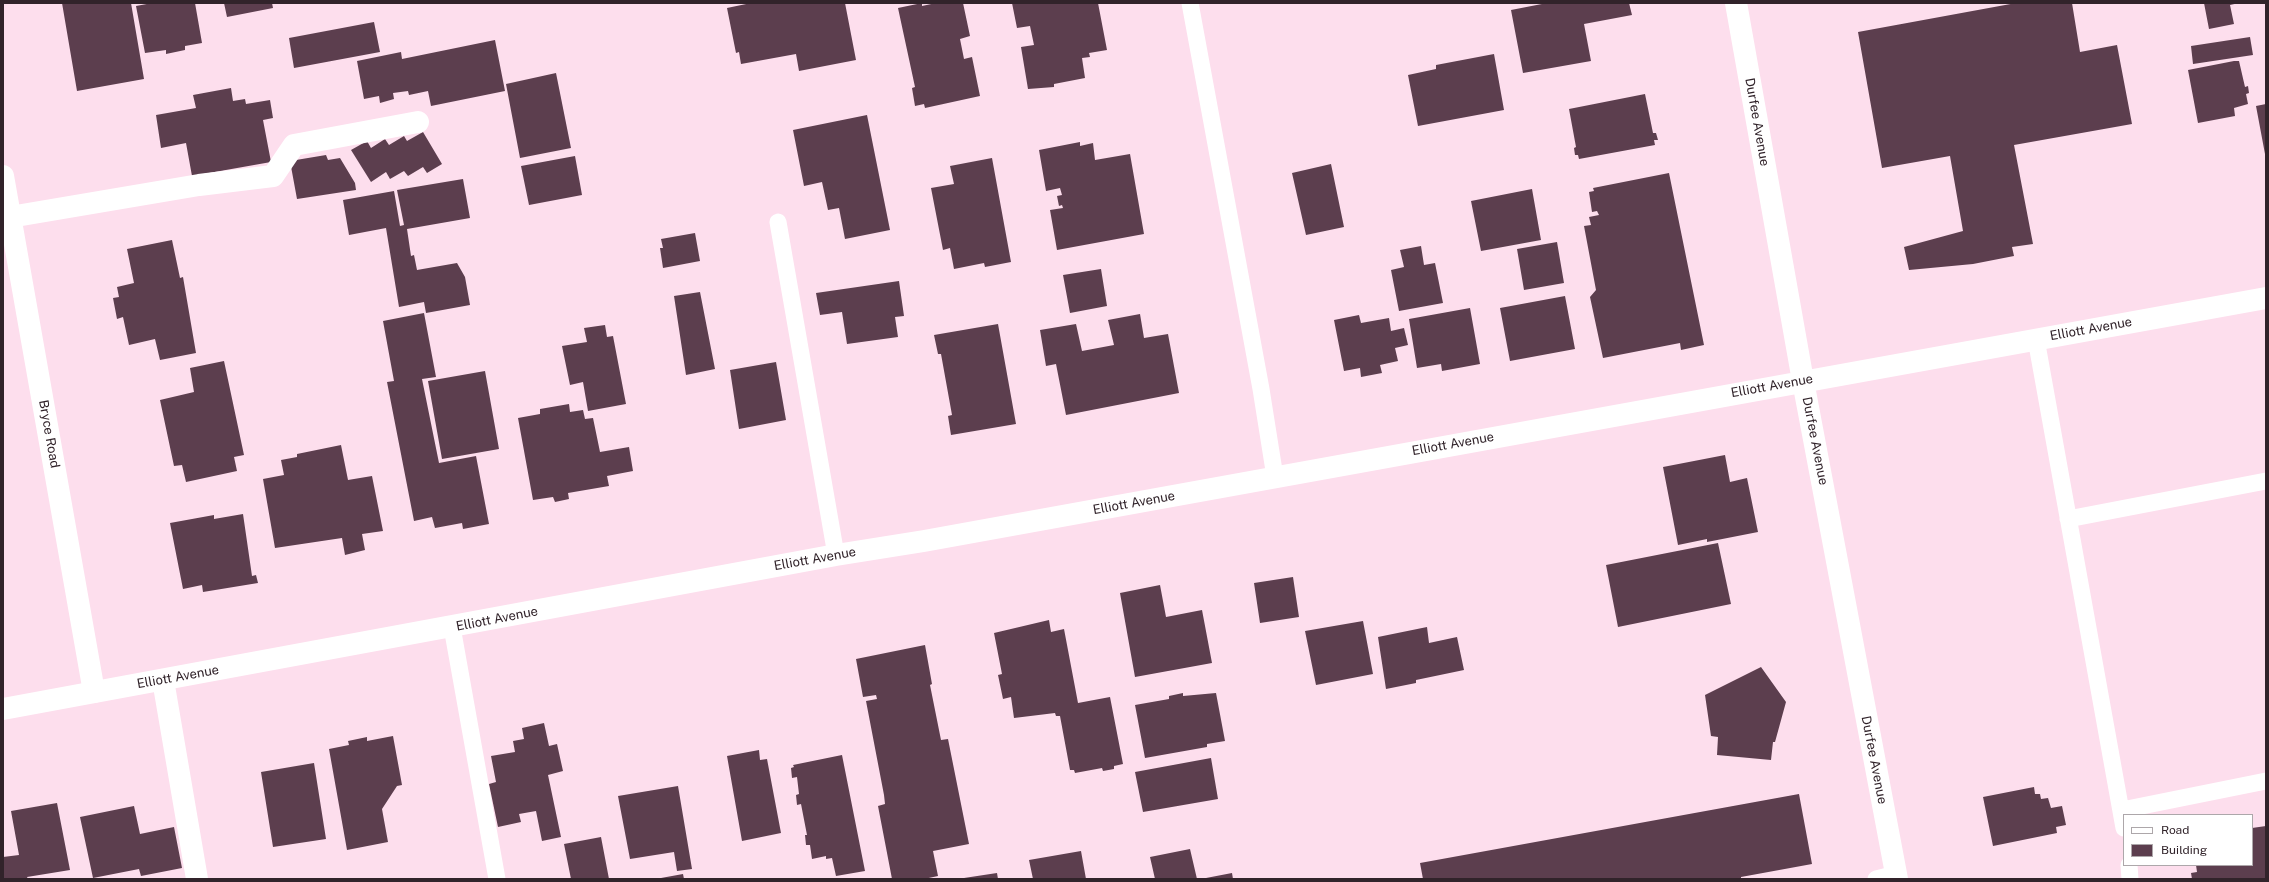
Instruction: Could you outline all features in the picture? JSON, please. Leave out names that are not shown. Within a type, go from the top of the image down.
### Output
[{"type":"street","name":"Durfee Avenue","points":[[1736,3],[1890,877]]},
{"type":"street","points":[[10,217],[199,185],[273,176],[294,144],[418,122]]},
{"type":"street","name":"Bryce Road","points":[[3,176],[94,692]]},
{"type":"street","name":"Elliott Avenue","points":[[3,709],[836,555],[940,538],[2266,298]]},
{"type":"street","points":[[162,680],[197,879]]},
{"type":"lane","points":[[1190,3],[1261,389],[1275,477]]},
{"type":"lane","points":[[778,222],[836,555]]},
{"type":"lane","points":[[2036,339],[2123,819]]},
{"type":"lane","points":[[2068,519],[2266,481]]},
{"type":"lane","points":[[452,627],[496,879]]},
{"type":"lane","points":[[2122,810],[2266,781]]},
{"type":"lane","points":[[2129,866],[2130,879]]},
{"type":"building","points":[[62,3],[131,3],[144,79],[77,91]]},
{"type":"building","points":[[152,3],[195,3],[202,43],[185,46],[185,50],[166,54],[166,50],[145,53],[136,6]]},
{"type":"building","points":[[224,3],[272,3],[273,8],[227,17]]},
{"type":"building","points":[[751,3],[845,3],[856,60],[799,71],[796,54],[741,64],[739,52],[736,53],[727,8]]},
{"type":"building","points":[[922,3],[922,6],[936,3],[963,3],[970,36],[960,39],[964,59],[972,57],[980,96],[925,108],[924,104],[915,106],[912,88],[915,87],[898,8]]},
{"type":"building","points":[[1012,3],[1098,3],[1107,50],[1089,53],[1090,57],[1082,58],[1085,78],[1054,84],[1054,87],[1028,89],[1021,47],[1034,45],[1030,26],[1017,28]]},
{"type":"building","points":[[1547,3],[1629,3],[1632,15],[1584,24],[1591,61],[1523,73],[1511,10]]},
{"type":"building","points":[[2016,3],[2072,3],[2080,52],[2117,45],[2132,124],[2014,145],[2033,244],[2012,247],[2014,256],[1973,264],[1909,270],[1904,247],[1963,231],[1950,156],[1882,168],[1858,32]]},
{"type":"building","points":[[2204,3],[2239,3],[2230,5],[2234,24],[2209,29]]},
{"type":"building","points":[[374,22],[380,52],[294,68],[289,38]]},
{"type":"building","points":[[2250,37],[2253,55],[2193,64],[2191,46]]},
{"type":"building","points":[[495,40],[505,91],[431,106],[428,91],[409,95],[408,91],[393,93],[394,99],[380,103],[379,96],[364,99],[357,61],[401,52],[402,59]]},
{"type":"building","points":[[1494,54],[1504,110],[1418,126],[1408,75],[1436,69],[1436,65]]},
{"type":"building","points":[[2239,61],[2245,87],[2248,86],[2249,93],[2246,94],[2248,104],[2234,108],[2235,116],[2198,123],[2188,70]]},
{"type":"building","points":[[556,73],[571,148],[520,158],[506,84]]},
{"type":"building","points":[[231,88],[233,101],[245,99],[246,104],[270,100],[273,118],[263,120],[271,162],[192,176],[186,143],[161,148],[156,115],[196,108],[193,95]]},
{"type":"building","points":[[1645,94],[1653,133],[1656,133],[1658,140],[1654,140],[1655,145],[1579,159],[1578,155],[1575,155],[1574,148],[1576,147],[1569,109]]},
{"type":"building","points":[[2266,104],[2266,154],[2265,154],[2256,106]]},
{"type":"building","points":[[867,115],[890,230],[845,239],[839,208],[828,210],[822,182],[804,186],[793,130]]},
{"type":"building","points":[[423,132],[442,164],[427,173],[423,167],[408,176],[404,171],[390,179],[386,172],[371,182],[351,150],[367,141],[371,148],[385,139],[389,145],[404,136],[407,141]]},
{"type":"building","points":[[1080,142],[1080,146],[1093,143],[1095,160],[1130,154],[1144,234],[1057,250],[1050,210],[1063,208],[1062,205],[1059,206],[1057,196],[1062,195],[1060,188],[1046,191],[1039,150]]},
{"type":"building","points":[[326,155],[328,160],[340,158],[355,183],[356,190],[297,199],[290,161]]},
{"type":"building","points":[[575,156],[582,195],[529,205],[521,166]]},
{"type":"building","points":[[992,158],[1011,262],[985,267],[984,263],[954,269],[950,248],[943,250],[931,188],[954,184],[950,166]]},
{"type":"building","points":[[1331,164],[1344,227],[1306,235],[1292,173]]},
{"type":"building","points":[[1669,173],[1704,345],[1681,350],[1680,343],[1603,358],[1590,297],[1596,290],[1584,226],[1591,225],[1589,217],[1599,215],[1597,211],[1592,212],[1589,192],[1594,191],[1593,188]]},
{"type":"building","points":[[463,179],[470,218],[407,229],[411,256],[414,255],[417,270],[457,263],[465,277],[470,305],[426,313],[424,302],[399,307],[386,228],[349,235],[343,200],[394,191],[400,226],[404,225],[397,190]]},
{"type":"building","points":[[1532,189],[1541,240],[1481,251],[1471,201]]},
{"type":"building","points":[[695,233],[700,261],[663,268],[660,248],[663,248],[661,239]]},
{"type":"building","points":[[172,240],[180,278],[183,277],[196,353],[160,360],[155,339],[129,345],[123,317],[117,319],[113,298],[119,297],[117,287],[134,283],[127,249]]},
{"type":"building","points":[[1557,242],[1564,283],[1524,290],[1517,249]]},
{"type":"building","points":[[1421,246],[1424,265],[1435,263],[1443,303],[1399,311],[1391,270],[1404,267],[1400,250]]},
{"type":"building","points":[[1101,269],[1107,306],[1070,313],[1063,275]]},
{"type":"building","points":[[899,281],[904,316],[895,317],[898,337],[847,344],[842,312],[820,315],[816,293]]},
{"type":"building","points":[[700,292],[715,369],[686,375],[674,296]]},
{"type":"building","points":[[1565,296],[1575,349],[1510,361],[1500,308]]},
{"type":"building","points":[[1470,308],[1480,364],[1442,371],[1441,364],[1417,368],[1409,319]]},
{"type":"building","points":[[424,313],[436,377],[422,379],[439,463],[476,456],[489,524],[463,529],[462,523],[435,528],[432,517],[414,521],[387,382],[394,381],[383,321]]},
{"type":"building","points":[[1140,314],[1144,338],[1168,334],[1179,393],[1066,415],[1056,364],[1046,366],[1040,330],[1076,324],[1082,351],[1114,345],[1108,320]]},
{"type":"building","points":[[1359,315],[1361,323],[1389,318],[1391,331],[1404,328],[1408,345],[1395,348],[1398,361],[1380,365],[1382,373],[1361,377],[1360,368],[1344,371],[1334,320]]},
{"type":"building","points":[[998,324],[1016,424],[951,435],[948,416],[952,415],[941,354],[938,354],[934,335]]},
{"type":"building","points":[[605,325],[607,337],[613,336],[626,404],[588,411],[583,382],[570,385],[562,346],[587,342],[584,328]]},
{"type":"building","points":[[224,361],[244,455],[234,457],[237,471],[186,482],[182,465],[174,466],[160,400],[194,392],[190,368]]},
{"type":"building","points":[[776,362],[786,420],[739,429],[730,370]]},
{"type":"building","points":[[485,371],[499,449],[442,459],[428,381]]},
{"type":"building","points":[[569,404],[570,412],[583,410],[585,419],[593,418],[600,452],[629,447],[633,471],[607,476],[609,486],[568,493],[569,499],[555,502],[553,497],[533,500],[518,418],[540,414],[540,409]]},
{"type":"building","points":[[341,445],[348,480],[372,476],[383,531],[362,534],[365,550],[345,555],[342,538],[275,548],[263,479],[284,475],[281,460],[297,457],[297,454]]},
{"type":"building","points":[[1725,455],[1730,482],[1747,478],[1758,532],[1707,542],[1707,539],[1678,545],[1663,467]]},
{"type":"building","points":[[243,514],[252,576],[256,575],[258,583],[203,592],[202,585],[183,589],[170,523],[214,515],[214,519]]},
{"type":"building","points":[[1718,543],[1731,604],[1618,627],[1606,565]]},
{"type":"building","points":[[1293,577],[1299,617],[1260,623],[1254,583]]},
{"type":"building","points":[[1160,585],[1166,617],[1202,610],[1212,663],[1135,677],[1120,593]]},
{"type":"building","points":[[1049,620],[1051,632],[1064,629],[1078,703],[1110,697],[1123,764],[1114,766],[1114,769],[1103,771],[1102,768],[1075,773],[1074,770],[1070,770],[1060,716],[1056,716],[1055,713],[1014,718],[1011,697],[1003,699],[998,675],[1002,674],[994,633]]},
{"type":"building","points":[[1363,621],[1373,674],[1316,685],[1305,631]]},
{"type":"building","points":[[1427,627],[1429,643],[1457,637],[1464,670],[1416,680],[1416,683],[1386,689],[1378,637]]},
{"type":"building","points":[[925,645],[932,684],[930,685],[941,740],[948,739],[969,844],[933,851],[938,876],[924,879],[892,879],[878,806],[885,804],[884,795],[866,701],[877,699],[876,695],[863,697],[856,659]]},
{"type":"building","points":[[1761,667],[1786,702],[1775,742],[1773,742],[1771,760],[1717,755],[1718,737],[1711,736],[1705,695]]},
{"type":"building","points":[[1183,693],[1183,696],[1216,693],[1225,741],[1207,744],[1207,747],[1145,758],[1135,705],[1169,699],[1169,696]]},
{"type":"building","points":[[544,723],[549,746],[557,744],[563,771],[548,775],[561,837],[542,841],[536,811],[519,814],[521,822],[498,827],[489,784],[496,782],[491,756],[515,752],[513,741],[524,739],[522,728]]},
{"type":"building","points":[[393,736],[402,785],[397,786],[382,809],[388,842],[347,850],[329,749],[349,745],[348,741],[367,737],[367,741]]},
{"type":"building","points":[[759,750],[760,760],[767,759],[781,833],[742,841],[727,756]]},
{"type":"building","points":[[842,755],[865,871],[836,876],[832,858],[826,859],[826,856],[812,859],[810,845],[806,845],[805,835],[807,835],[801,804],[797,805],[796,795],[799,794],[797,777],[792,778],[791,768],[794,767],[793,765]]},
{"type":"building","points":[[1211,758],[1218,799],[1143,812],[1135,772]]},
{"type":"building","points":[[314,763],[326,839],[273,847],[261,772]]},
{"type":"building","points":[[678,786],[692,869],[677,871],[674,852],[630,859],[618,796]]},
{"type":"building","points":[[2034,787],[2035,794],[2040,794],[2041,799],[2048,798],[2051,808],[2062,806],[2066,825],[2056,827],[2057,833],[1993,846],[1983,797]]},
{"type":"building","points":[[1799,794],[1812,864],[1741,877],[1741,879],[1423,879],[1420,863]]},
{"type":"building","points":[[57,803],[70,870],[27,877],[28,879],[3,879],[3,857],[19,855],[11,811]]},
{"type":"building","points":[[134,806],[140,834],[174,827],[182,868],[141,876],[139,869],[93,878],[80,817]]},
{"type":"building","points":[[2266,826],[2266,879],[2192,879],[2191,873],[2197,872],[2196,866],[2253,866],[2253,828]]},
{"type":"building","points":[[601,837],[609,879],[571,879],[564,844]]},
{"type":"building","points":[[1190,849],[1197,879],[1155,879],[1150,857]]},
{"type":"building","points":[[1081,851],[1086,879],[1033,879],[1029,860]]},
{"type":"building","points":[[997,873],[998,879],[964,879],[964,878]]},
{"type":"building","points":[[1232,873],[1233,879],[1206,879],[1206,878]]},
{"type":"building","points":[[683,874],[684,879],[661,879],[661,878]]}]
